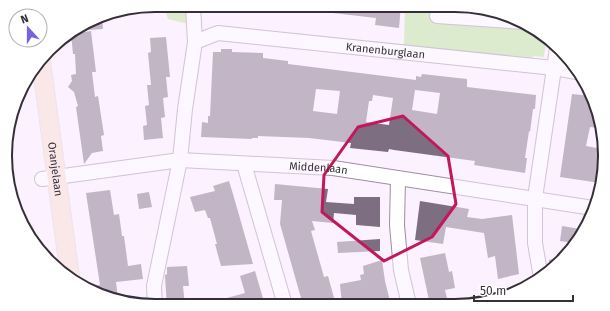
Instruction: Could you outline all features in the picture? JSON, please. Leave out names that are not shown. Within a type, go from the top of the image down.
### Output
[{"type":"main road","name":"Oranjelaan","points":[[42,69],[50,178],[68,269]]},
{"type":"street","points":[[155,299],[154,286],[180,160],[185,109],[195,42],[193,12]]},
{"type":"street","points":[[437,16],[502,21]]},
{"type":"street","name":"Kranenburglaan","points":[[195,42],[218,34],[554,68],[570,71]]},
{"type":"street","points":[[540,271],[535,243],[535,198],[556,54]]},
{"type":"street","name":"Middenlaan","points":[[50,178],[180,160],[333,168],[588,207]]},
{"type":"street","points":[[244,164],[283,299]]},
{"type":"street","points":[[398,179],[397,225],[399,255],[408,299]]},
{"type":"highlighted area","points":[[403,116],[448,156],[456,204],[432,237],[384,261],[322,212],[324,175],[358,127]]},
{"type":"green space","points":[[166,12],[191,12],[192,25],[168,19]]},
{"type":"green space","points":[[405,12],[433,12],[432,21],[487,27],[519,28],[545,45],[544,57],[533,56],[532,60],[404,45]]},
{"type":"building","points":[[324,12],[400,12],[399,28],[375,25],[376,18]]},
{"type":"building","points":[[102,22],[103,29],[86,30]]},
{"type":"building","points":[[91,31],[96,72],[92,72],[95,97],[98,96],[104,135],[101,136],[103,151],[92,153],[84,164],[76,107],[78,106],[74,92],[68,87],[72,81],[71,75],[76,74],[75,54],[73,54],[72,39],[82,32]]},
{"type":"building","points":[[166,37],[170,77],[166,77],[168,97],[163,98],[165,117],[161,118],[163,138],[144,140],[143,126],[147,125],[145,106],[149,105],[147,85],[151,85],[148,53],[151,52],[150,38]]},
{"type":"building","points":[[221,49],[232,49],[232,52],[263,53],[263,58],[288,61],[288,64],[416,80],[416,76],[421,77],[422,74],[467,79],[467,87],[536,95],[535,109],[533,109],[525,158],[527,158],[525,173],[474,165],[475,161],[389,149],[388,152],[350,148],[351,143],[309,138],[258,136],[258,138],[252,139],[201,137],[202,122],[208,123],[208,116],[210,116],[213,52],[221,52]],"holes":[[[316,89],[340,91],[337,114],[313,111]],[[415,90],[440,93],[437,114],[412,110]],[[373,95],[393,98],[389,125],[366,122],[369,101],[372,101]]]},
{"type":"building","points":[[572,94],[584,95],[595,128],[590,127],[586,146],[598,148],[598,165],[595,182],[560,177]]},
{"type":"building","points":[[229,181],[253,264],[221,266],[210,218],[208,218],[205,210],[195,212],[190,197],[215,191],[213,186]]},
{"type":"building","points":[[275,184],[328,189],[326,202],[354,204],[354,197],[380,197],[380,227],[356,225],[356,215],[334,213],[333,223],[312,221],[315,230],[311,231],[324,277],[328,276],[334,299],[301,299],[280,224],[282,200],[274,200]]},
{"type":"building","points":[[110,190],[114,215],[119,214],[128,266],[141,264],[143,279],[116,282],[117,294],[96,286],[100,285],[86,193]]},
{"type":"building","points":[[149,192],[152,207],[139,209],[137,194]]},
{"type":"building","points":[[420,201],[469,209],[467,217],[482,219],[512,215],[519,274],[498,279],[495,256],[488,258],[484,233],[446,227],[443,244],[415,240]]},
{"type":"building","points":[[562,226],[578,229],[569,242],[560,241]]},
{"type":"building","points":[[380,239],[380,251],[338,253],[337,242]]},
{"type":"building","points":[[445,253],[449,272],[452,271],[455,288],[445,290],[447,299],[429,299],[420,258]]},
{"type":"building","points":[[382,260],[390,299],[341,299],[340,284],[361,280],[360,275],[364,274],[363,266]]},
{"type":"building","points":[[187,266],[189,286],[183,286],[184,299],[167,299],[165,275],[167,274],[167,267]]},
{"type":"building","points":[[255,271],[263,299],[223,299],[245,293],[240,276]]}]
